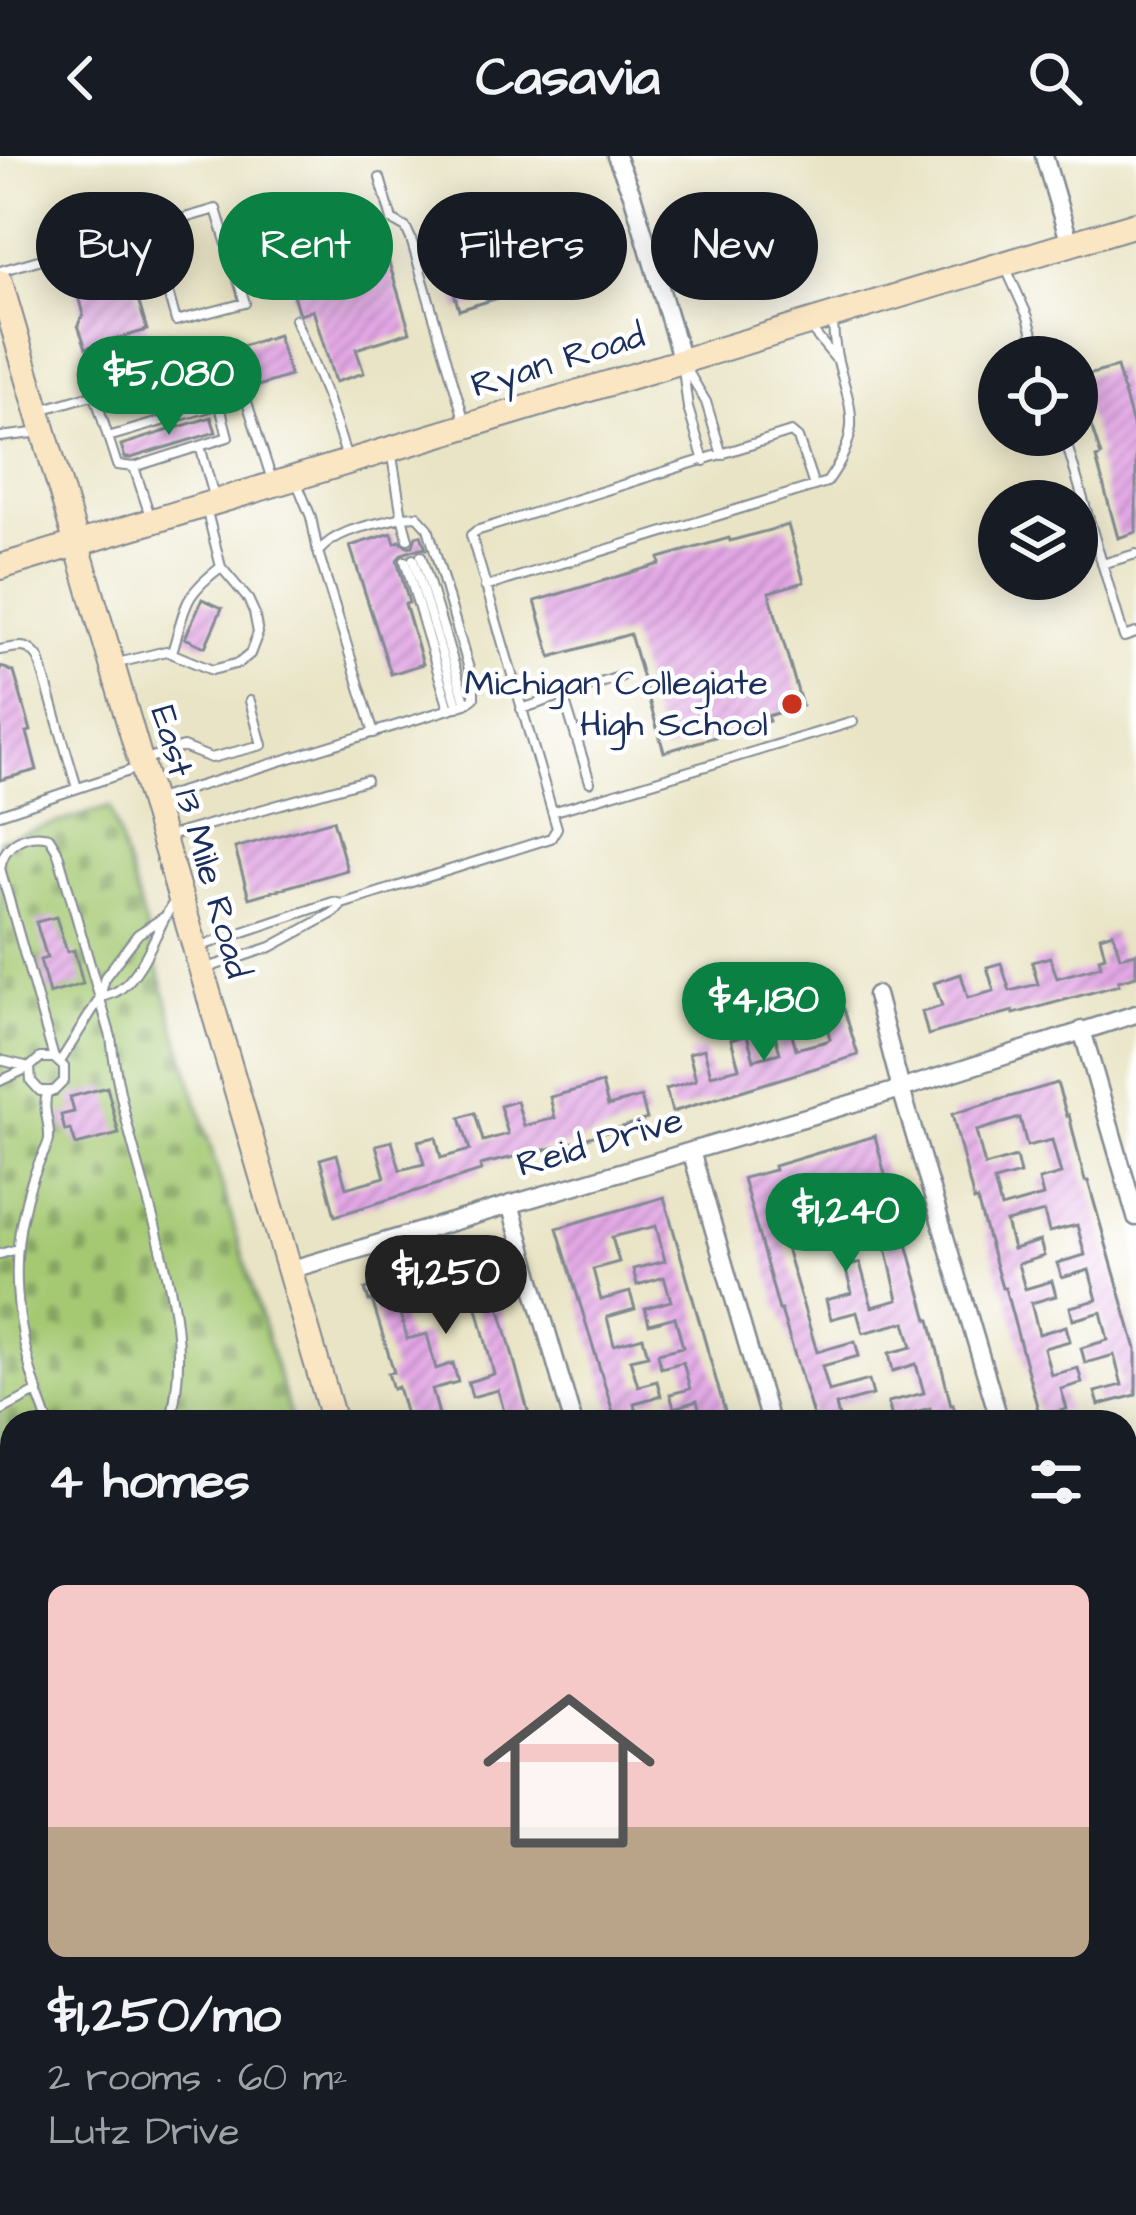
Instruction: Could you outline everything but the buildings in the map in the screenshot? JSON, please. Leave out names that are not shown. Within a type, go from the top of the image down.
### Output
[{"type":"main road","name":"Ryan Road","points":[[0,567],[1136,224]]},
{"type":"main road","name":"East 13 Mile Road","points":[[0,282],[162,839],[171,906],[197,959],[330,1410]]},
{"type":"street","points":[[616,156],[682,361]]},
{"type":"street","points":[[1044,156],[1070,244]]},
{"type":"street","points":[[876,995],[996,1410]]},
{"type":"street","name":"Reid Drive","points":[[289,1270],[901,1089],[1136,1014]]},
{"type":"street","points":[[1082,1030],[1136,1217]]},
{"type":"street","points":[[691,1151],[767,1410]]},
{"type":"street","points":[[510,1204],[570,1410]]},
{"type":"lane","points":[[380,178],[392,220],[406,228],[411,238],[466,426]]},
{"type":"lane","points":[[216,209],[245,303],[176,321],[150,228],[216,209]]},
{"type":"lane","points":[[0,271],[36,261]]},
{"type":"lane","points":[[1005,264],[1034,336]]},
{"type":"lane","points":[[485,587],[827,482],[851,440],[851,411],[837,360],[834,315]]},
{"type":"lane","points":[[295,319],[348,462]]},
{"type":"lane","points":[[804,323],[837,360]]},
{"type":"lane","points":[[95,395],[118,464],[134,467],[171,451],[229,437],[208,360]]},
{"type":"lane","points":[[682,361],[706,402],[722,455]]},
{"type":"lane","points":[[682,361],[688,408],[704,461]]},
{"type":"lane","points":[[238,374],[284,481],[310,517],[374,734]]},
{"type":"lane","points":[[0,437],[113,389]]},
{"type":"lane","points":[[108,436],[164,426],[220,404]]},
{"type":"lane","points":[[197,959],[333,902],[342,904],[551,838],[556,828],[485,587],[471,535],[476,531],[791,432],[798,438],[814,486]]},
{"type":"lane","points":[[111,665],[172,652],[212,670],[239,664],[250,654],[258,633],[254,612],[221,567],[200,446]]},
{"type":"lane","points":[[391,449],[408,539]]},
{"type":"lane","points":[[1070,456],[1124,637],[1136,633]]},
{"type":"lane","points":[[134,467],[151,521]]},
{"type":"lane","points":[[151,801],[374,734],[474,698],[428,528],[417,516],[341,534],[318,552]]},
{"type":"lane","points":[[1102,564],[1136,554]]},
{"type":"lane","points":[[458,707],[413,559],[458,707]]},
{"type":"lane","points":[[172,652],[182,611],[203,580],[221,567]]},
{"type":"lane","points":[[0,650],[33,649],[77,788]]},
{"type":"lane","points":[[521,709],[622,676]]},
{"type":"lane","points":[[563,695],[590,782]]},
{"type":"lane","points":[[0,814],[183,747],[211,758],[262,745],[250,701]]},
{"type":"lane","points":[[552,812],[854,722]]},
{"type":"lane","points":[[162,839],[366,780]]},
{"type":"lane","points":[[30,1067],[31,1082],[40,1091],[54,1091],[64,1081],[0,868],[12,843],[40,835],[49,837],[57,850],[112,1037],[175,1304],[180,1352],[173,1410]]},
{"type":"lane","points":[[197,959],[271,947],[342,904]]},
{"type":"lane","points":[[100,998],[120,989],[151,948],[171,906]]},
{"type":"lane","points":[[57,1060],[100,998],[105,977],[138,934],[171,906]]},
{"type":"lane","points":[[0,1081],[40,1058],[57,1060]]},
{"type":"lane","points":[[0,1060],[30,1067]]},
{"type":"lane","points":[[44,1410],[22,1328],[16,1249],[35,1171],[49,1139],[43,1106],[47,1093]]},
{"type":"lane","points":[[0,1254],[16,1249]]},
{"type":"lane","points":[[2,1410],[38,1391]]},
{"type":"green space","points":[[110,807],[288,1410],[0,1410],[0,840]]},
{"type":"place","name":"Michigan Collegiate High School","points":[[792,704]]}]
